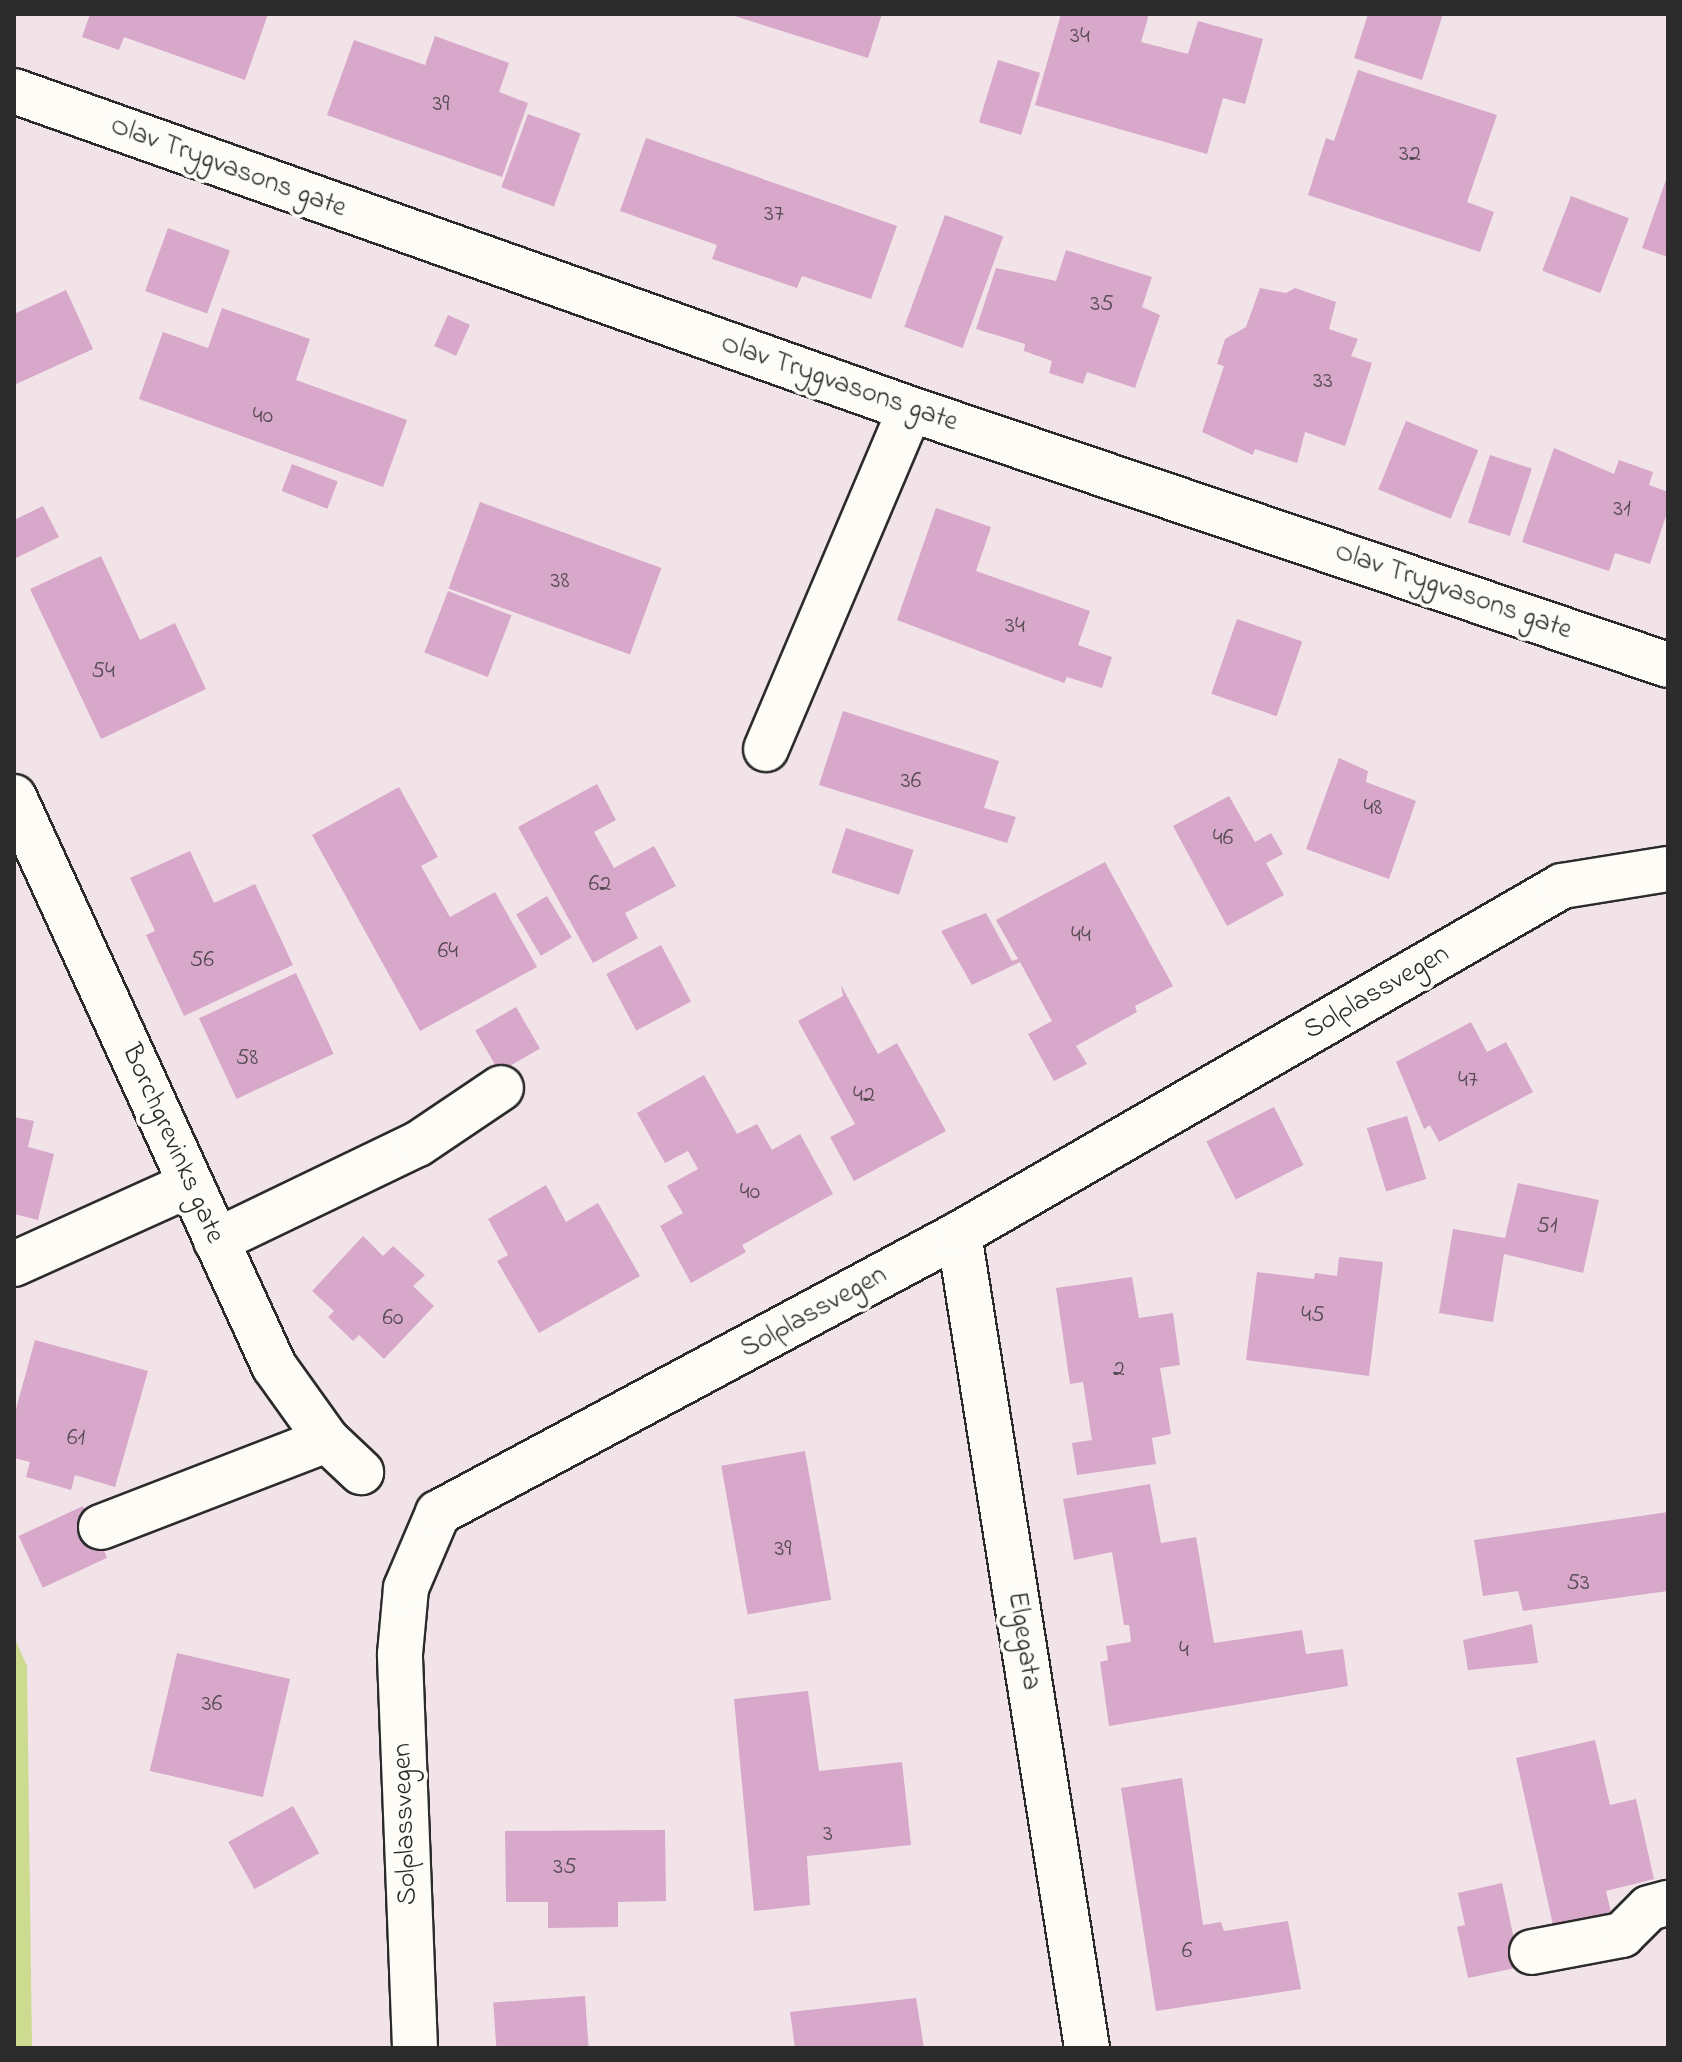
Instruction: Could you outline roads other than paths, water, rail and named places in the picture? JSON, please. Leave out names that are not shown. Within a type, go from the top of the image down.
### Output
[{"type":"street","name":"Olav Trygvasons gate","points":[[14,91],[910,409],[1668,665]]},
{"type":"street","points":[[766,749],[910,409]]},
{"type":"street","name":"Borchgrevinks gate","points":[[14,797],[274,1366],[327,1440],[361,1472]]},
{"type":"street","name":"Solplassvegen","points":[[415,2048],[400,1654],[406,1588],[438,1513],[959,1234],[1562,886],[1668,869]]},
{"type":"street","points":[[216,1241],[418,1144],[501,1088]]},
{"type":"street","points":[[14,1264],[191,1184]]},
{"type":"street","name":"Elgegata","points":[[959,1234],[1087,2048]]},
{"type":"street","points":[[101,1527],[327,1440]]},
{"type":"street","points":[[1532,1952],[1622,1935],[1649,1908],[1668,1903]]}]
